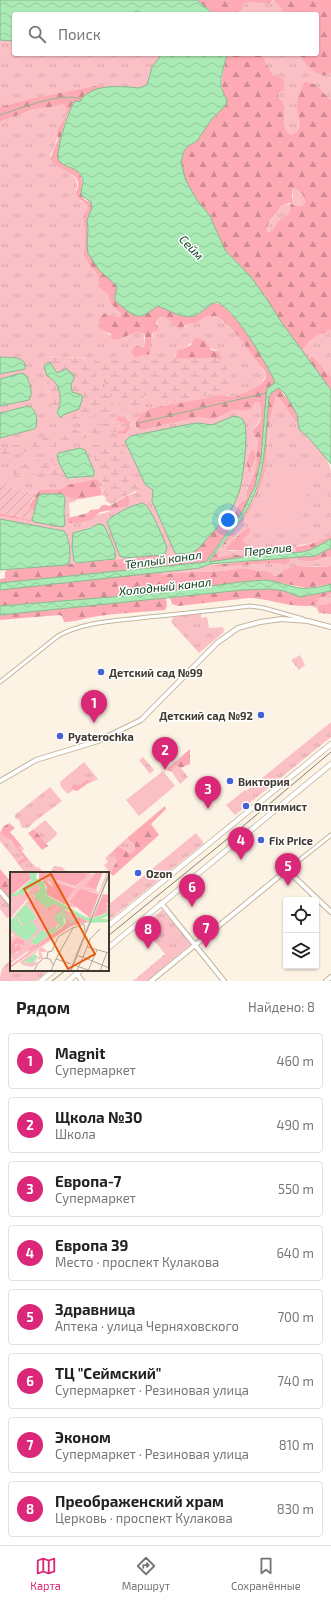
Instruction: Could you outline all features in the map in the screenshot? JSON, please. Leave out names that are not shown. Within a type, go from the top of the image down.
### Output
[{"type":"main road","points":[[109,925],[331,744]]},
{"type":"main road","points":[[109,947],[331,764]]},
{"type":"main road","points":[[41,981],[52,971]]},
{"type":"main road","points":[[68,981],[80,971]]},
{"type":"street","points":[[0,682],[58,636],[68,631],[93,625],[250,606],[264,608],[331,627]]},
{"type":"street","points":[[0,781],[36,760],[98,741],[141,720],[217,643],[238,628],[271,620],[308,621]]},
{"type":"street","points":[[151,981],[331,835]]},
{"type":"street","points":[[287,870],[331,912]]},
{"type":"street","points":[[0,891],[10,903]]},
{"type":"street","points":[[161,903],[224,981]]},
{"type":"street","points":[[77,974],[82,981]]},
{"type":"street","points":[[326,981],[331,977]]},
{"type":"green space","points":[[197,0],[273,0],[267,4],[247,2],[244,4],[241,11],[238,12],[211,12]]},
{"type":"green space","points":[[273,0],[281,8],[282,12],[238,12],[241,11],[244,4],[247,2],[267,4]]},
{"type":"green space","points":[[273,0],[331,0],[331,73],[324,76],[316,72],[307,65],[301,56],[319,56],[319,12],[282,12],[281,8]]},
{"type":"green space","points":[[0,40],[12,41],[12,56],[160,56],[152,67],[147,85],[142,88],[104,87],[100,85],[33,98],[0,107]]},
{"type":"green space","points":[[227,56],[262,56],[273,75],[283,79],[285,85],[284,91],[279,92],[278,96],[285,106],[284,122],[286,131],[291,135],[298,130],[299,126],[297,104],[304,82],[314,84],[331,100],[331,330],[312,339],[302,351],[251,277],[225,250],[210,216],[197,200],[186,181],[181,162],[184,151],[188,146],[197,141],[211,120],[216,116],[226,98],[222,87],[222,76]],"holes":[[[294,188],[303,194],[305,203],[301,206],[291,204],[290,212],[279,220],[272,231],[267,232],[268,224],[281,206],[292,202],[292,190]]]},
{"type":"green space","points":[[262,56],[302,56],[324,76],[331,73],[331,100],[326,95],[297,107],[299,123],[295,133],[291,135],[286,131],[284,122],[285,106],[278,96],[279,92],[284,91],[285,85],[273,75]]},
{"type":"green space","points":[[100,85],[104,87],[86,94],[79,102],[73,103],[63,130],[59,145],[58,158],[62,163],[76,170],[81,177],[81,193],[85,200],[91,202],[92,208],[88,217],[88,234],[100,270],[117,286],[115,299],[120,305],[144,315],[158,306],[185,317],[195,316],[210,305],[216,303],[220,304],[244,329],[258,350],[275,382],[267,389],[261,457],[255,486],[243,511],[206,562],[166,566],[167,561],[181,558],[184,554],[195,550],[208,538],[219,524],[228,525],[239,505],[247,498],[247,490],[256,468],[258,439],[253,433],[253,430],[261,419],[259,402],[256,402],[252,409],[245,411],[233,410],[213,420],[200,417],[142,430],[136,427],[136,421],[141,414],[151,408],[224,395],[235,397],[260,385],[265,379],[265,372],[231,328],[216,316],[206,317],[196,323],[188,324],[180,329],[168,319],[162,317],[158,318],[156,324],[158,330],[152,334],[150,354],[135,357],[132,350],[136,346],[143,347],[145,345],[145,334],[138,332],[116,340],[112,339],[111,334],[100,329],[99,324],[103,314],[112,314],[120,317],[121,314],[110,303],[108,294],[99,287],[98,275],[84,255],[85,231],[83,218],[88,207],[76,195],[78,182],[74,176],[50,159],[58,139],[57,133],[66,112],[65,105],[62,104],[49,108],[34,109],[0,122],[0,107],[33,98]]},
{"type":"green space","points":[[65,104],[66,112],[63,122],[61,123],[54,148],[50,155],[52,162],[74,176],[76,180],[76,190],[81,201],[88,207],[83,218],[85,231],[84,255],[98,275],[99,287],[108,294],[110,303],[121,314],[120,317],[117,317],[115,315],[102,314],[99,325],[116,340],[138,332],[145,334],[145,345],[139,348],[137,356],[151,349],[151,340],[153,334],[156,332],[158,318],[166,318],[176,327],[185,327],[188,324],[196,323],[206,317],[216,316],[227,324],[245,342],[266,375],[260,385],[235,397],[227,395],[151,408],[138,417],[142,430],[200,417],[213,420],[233,410],[245,411],[253,408],[257,401],[259,402],[260,406],[260,419],[254,428],[259,446],[256,468],[247,489],[247,498],[236,508],[232,520],[228,525],[219,524],[230,512],[240,489],[244,463],[245,434],[234,416],[212,425],[199,423],[190,424],[131,436],[126,443],[145,484],[153,490],[152,501],[175,553],[184,554],[181,558],[171,559],[166,563],[166,566],[163,566],[163,559],[161,555],[165,554],[157,527],[151,512],[143,503],[119,513],[107,522],[120,556],[123,558],[115,559],[115,550],[105,527],[100,525],[75,532],[74,561],[76,563],[66,565],[69,559],[69,541],[67,535],[61,530],[0,519],[0,516],[63,527],[65,516],[65,498],[62,494],[72,499],[77,499],[76,501],[69,503],[70,517],[68,518],[74,523],[84,523],[96,515],[108,512],[130,498],[127,496],[137,492],[89,449],[100,473],[105,497],[102,495],[101,487],[95,479],[67,485],[61,489],[39,490],[36,493],[17,490],[0,481],[0,438],[34,429],[36,416],[34,410],[28,406],[0,413],[0,406],[29,400],[22,373],[0,379],[0,374],[25,369],[25,365],[21,359],[0,357],[0,122],[34,109],[49,108]],"holes":[[[193,342],[218,351],[175,359],[176,353]],[[44,356],[85,358],[116,409],[112,413],[59,418],[53,411],[41,361]],[[121,416],[128,419],[131,425],[128,432],[121,434],[123,424]],[[72,450],[95,474],[94,476],[70,479],[59,463],[57,455],[59,453]],[[250,452],[255,452],[252,470],[247,469]]]},
{"type":"green space","points":[[294,188],[303,194],[305,204],[301,206],[294,204],[290,212],[279,220],[272,231],[267,232],[270,221],[281,206],[290,204],[293,197],[292,190]]},
{"type":"green space","points":[[331,330],[331,376],[313,356],[308,359],[302,351],[312,339]]},
{"type":"green space","points":[[196,338],[206,342],[211,350],[219,352],[222,360],[217,358],[175,359],[177,351],[191,345]]},
{"type":"green space","points":[[44,356],[83,358],[87,360],[116,408],[116,411],[112,413],[65,420],[59,418],[53,411],[41,361]]},
{"type":"green space","points":[[313,356],[331,376],[331,390],[308,359]]},
{"type":"green space","points":[[97,358],[123,360],[217,358],[222,360],[236,383],[232,387],[215,393],[166,403],[150,392],[144,396],[141,408],[129,411],[124,409],[119,404],[109,391],[95,364],[95,360]]},
{"type":"green space","points":[[279,388],[294,408],[299,421],[295,421],[276,396],[269,424],[265,471],[260,488],[248,514],[226,544],[223,544],[244,516],[254,498],[264,461],[269,397],[271,393]]},
{"type":"green space","points":[[276,396],[295,421],[299,421],[298,426],[302,432],[326,459],[331,472],[331,536],[314,543],[299,545],[295,550],[295,553],[291,553],[289,549],[218,557],[218,550],[223,544],[226,544],[248,514],[260,488],[268,444],[269,424]],"holes":[[[248,528],[242,540],[242,550],[229,551],[228,546],[237,535],[244,532]]]},
{"type":"green space","points":[[118,416],[125,417],[130,422],[130,429],[124,434],[116,433],[123,424],[117,420]]},
{"type":"green space","points":[[122,422],[127,425],[124,430],[0,458],[0,449],[82,428]]},
{"type":"green space","points":[[113,440],[119,443],[139,489],[111,504],[106,501],[100,473],[89,449],[93,445]]},
{"type":"green space","points":[[252,450],[255,452],[255,459],[250,473],[248,471],[247,462]]},
{"type":"green space","points":[[51,456],[61,477],[44,475],[39,464],[34,465],[33,477],[15,476],[13,471],[14,467]]},
{"type":"green space","points":[[276,464],[311,471],[299,535],[259,526]]},
{"type":"green space","points":[[95,479],[99,481],[102,495],[72,499],[62,494],[36,506],[35,511],[30,509],[30,504],[39,490],[61,489],[67,485]]},
{"type":"green space","points":[[0,481],[17,490],[36,493],[30,505],[30,509],[35,511],[32,520],[0,513]]},
{"type":"green space","points":[[328,495],[331,505],[323,506],[321,496]]},
{"type":"green space","points":[[127,496],[130,498],[129,503],[122,507],[101,512],[92,519],[83,523],[69,523],[67,521],[68,518],[88,513],[90,510],[99,509],[103,505],[109,506]]},
{"type":"green space","points":[[0,513],[32,520],[34,522],[0,516]]},
{"type":"green space","points":[[249,527],[250,531],[247,536],[243,538],[244,547],[242,550],[227,550],[232,541]]},
{"type":"green space","points":[[331,536],[331,539],[310,550],[295,553],[296,547],[314,543]]},
{"type":"green space","points":[[331,548],[331,556],[316,561],[298,560],[295,556]]},
{"type":"green space","points":[[289,549],[291,553],[257,555],[209,562],[218,550],[218,557]]},
{"type":"green space","points":[[161,555],[163,559],[163,566],[0,583],[0,579],[5,578],[5,572],[7,570]]},
{"type":"green space","points":[[295,556],[298,560],[316,561],[331,556],[331,566],[296,567],[279,576],[274,576],[270,572],[266,571],[246,568],[163,575],[158,573],[200,568],[212,564],[216,567],[274,563],[284,565],[291,560],[291,557]]},
{"type":"green space","points":[[291,557],[290,562],[284,565],[274,563],[216,567],[213,565]]},
{"type":"green space","points":[[296,566],[331,566],[331,584],[307,588],[265,580],[148,594],[0,606],[0,590],[139,574],[158,573],[163,575],[246,568],[270,572],[274,576],[278,576],[284,570]]},
{"type":"green space","points":[[271,589],[284,591],[300,597],[331,591],[331,594],[320,598],[317,604],[309,606],[249,598],[178,606],[172,604],[170,598],[243,590]]},
{"type":"green space","points":[[331,594],[331,603],[320,605],[317,608],[310,606],[317,604],[320,598]]},
{"type":"green space","points":[[166,598],[167,606],[165,610],[106,615],[66,622],[64,622],[62,616],[59,615],[0,620],[0,615]]},
{"type":"green space","points":[[331,603],[331,614],[319,613],[317,608],[320,605]]},
{"type":"green space","points":[[201,613],[201,618],[207,617],[209,628],[223,627],[224,632],[199,653],[171,622],[173,617]]},
{"type":"green space","points":[[300,655],[305,665],[299,670],[291,660]]},
{"type":"green space","points":[[331,722],[331,737],[235,815],[226,805],[245,790],[246,791]]},
{"type":"green space","points":[[190,749],[190,764],[181,768],[175,765],[172,772],[167,770],[168,768]]},
{"type":"green space","points":[[143,757],[154,770],[150,774],[139,760]]},
{"type":"green space","points":[[84,762],[98,779],[88,784],[90,782],[86,780],[80,785],[77,784],[68,794],[61,787],[60,782]]},
{"type":"green space","points":[[175,765],[181,768],[188,777],[180,784],[172,772]]},
{"type":"green space","points":[[163,771],[175,786],[139,816],[126,800]]},
{"type":"green space","points":[[86,780],[89,780],[90,782],[77,791],[73,790],[72,787],[77,784],[80,785]]},
{"type":"green space","points":[[50,787],[62,801],[28,828],[22,828],[19,820],[15,818],[15,815]]},
{"type":"green space","points":[[165,806],[166,809],[151,824],[159,835],[113,876],[110,873],[117,861],[112,852],[118,846],[130,853],[135,850],[135,845],[127,838]]},
{"type":"green space","points":[[29,808],[37,817],[31,821],[23,812]]},
{"type":"green space","points":[[45,820],[57,833],[56,836],[46,844],[34,829]]},
{"type":"green space","points":[[9,823],[15,828],[10,832],[21,845],[18,849],[20,849],[29,860],[19,865],[17,862],[26,857],[23,857],[11,841],[0,833],[3,827]]},
{"type":"green space","points":[[34,829],[48,846],[42,850],[28,833]]},
{"type":"green space","points":[[0,833],[2,833],[18,849],[21,845],[24,849],[22,851],[18,850],[23,857],[27,857],[17,862],[0,841]]},
{"type":"green space","points":[[196,833],[204,843],[109,920],[109,904]]},
{"type":"green space","points":[[127,838],[135,845],[135,850],[130,853],[118,846]]},
{"type":"green space","points":[[112,852],[117,861],[110,873],[104,865],[108,862],[105,858]]},
{"type":"green space","points":[[29,860],[37,868],[38,866],[43,872],[24,872],[19,865]]},
{"type":"green space","points":[[54,866],[62,867],[66,872],[51,872]]},
{"type":"green space","points":[[0,869],[10,881],[10,903],[0,891]]},
{"type":"green space","points":[[0,894],[10,906],[10,916],[7,918],[0,909]]},
{"type":"green space","points":[[162,910],[191,944],[147,981],[133,981],[165,954],[142,926]]},
{"type":"green space","points":[[10,961],[10,971],[48,971],[36,981],[0,981],[2,969]]},
{"type":"water","points":[[0,0],[197,0],[211,12],[12,12],[12,41],[0,40]]},
{"type":"water","name":"Сейм","points":[[160,56],[226,56],[221,78],[221,87],[227,101],[226,105],[211,120],[197,141],[188,146],[184,151],[181,162],[186,181],[197,200],[210,216],[225,250],[251,277],[282,323],[331,390],[331,464],[308,437],[299,429],[297,414],[285,394],[279,388],[271,393],[269,397],[264,457],[252,500],[237,525],[209,562],[257,555],[302,552],[310,550],[331,539],[331,548],[315,556],[210,564],[200,568],[0,590],[0,583],[206,562],[243,511],[255,486],[261,457],[267,389],[275,382],[258,350],[233,315],[217,302],[201,312],[190,316],[179,315],[158,306],[144,315],[138,316],[129,312],[118,303],[115,298],[117,286],[99,270],[88,253],[87,220],[92,208],[91,202],[81,195],[83,180],[82,176],[76,170],[62,164],[58,157],[63,132],[74,102],[80,102],[91,92],[106,87],[139,88],[147,85],[152,67]]},
{"type":"water","points":[[0,357],[21,359],[25,365],[25,369],[0,374]]},
{"type":"water","points":[[50,362],[57,373],[66,369],[73,374],[74,379],[71,384],[72,392],[82,395],[79,409],[63,415],[61,418],[57,413],[60,403],[60,392],[52,379],[47,376],[44,366]]},
{"type":"water","points":[[22,373],[27,376],[30,385],[31,394],[29,400],[0,406],[0,379]]},
{"type":"water","points":[[28,406],[35,412],[37,421],[36,427],[34,429],[0,438],[0,413]]},
{"type":"water","points":[[234,416],[243,420],[246,435],[243,475],[237,497],[233,506],[219,526],[198,549],[192,553],[177,554],[175,553],[152,501],[153,490],[145,484],[125,441],[131,436],[190,424],[199,423],[212,425]]},
{"type":"water","points":[[80,448],[85,450],[94,471],[94,476],[67,478],[59,463],[57,455],[59,453]]},
{"type":"water","points":[[41,494],[62,494],[65,498],[65,525],[63,527],[34,522],[32,520],[38,497]]},
{"type":"water","points":[[143,503],[153,516],[167,547],[165,554],[123,558],[120,556],[107,522],[113,516],[124,510]]},
{"type":"water","points":[[0,519],[64,531],[68,538],[70,547],[69,563],[66,565],[0,570]]},
{"type":"water","points":[[98,524],[105,527],[115,550],[115,559],[76,563],[74,561],[72,546],[73,533],[91,528]]},
{"type":"water","points":[[265,580],[299,588],[315,588],[331,584],[331,591],[300,597],[284,591],[271,589],[243,590],[0,615],[0,606],[148,594]]},
{"type":"waterway","points":[[0,115],[52,99],[63,97],[81,99]]},
{"type":"waterway","points":[[138,423],[266,393]]},
{"type":"tram line","points":[[109,935],[242,827],[331,752]]},
{"type":"tram line","points":[[52,981],[65,971]]},
{"type":"place","name":"Детский сад №99","points":[[101,672]]},
{"type":"place","name":"Детский сад №92","points":[[261,715]]},
{"type":"place","name":"Magnit","points":[[94,723]]},
{"type":"place","name":"Pyaterochka","points":[[60,736]]},
{"type":"place","name":"Щкола №30","points":[[165,770]]},
{"type":"place","name":"Виктория","points":[[230,781]]},
{"type":"place","name":"Оптимист","points":[[246,806]]},
{"type":"place","name":"Европа-7","points":[[208,809]]},
{"type":"place","name":"Fix Price","points":[[261,840]]},
{"type":"place","name":"Европа 39","points":[[241,860]]},
{"type":"place","name":"Ozon","points":[[138,873]]},
{"type":"place","name":"Здравница","points":[[288,886]]},
{"type":"place","name":"ТЦ \"Сеймский\"","points":[[192,907]]},
{"type":"place","name":"Эконом","points":[[206,948]]},
{"type":"place","name":"Преображенский храм","points":[[148,949]]},
{"type":"water label","name":"Перелив","points":[[268,549]]},
{"type":"water label","name":"Тёплый канал","points":[[163,559]]},
{"type":"water label","name":"Холодный канал","points":[[165,586]]}]
